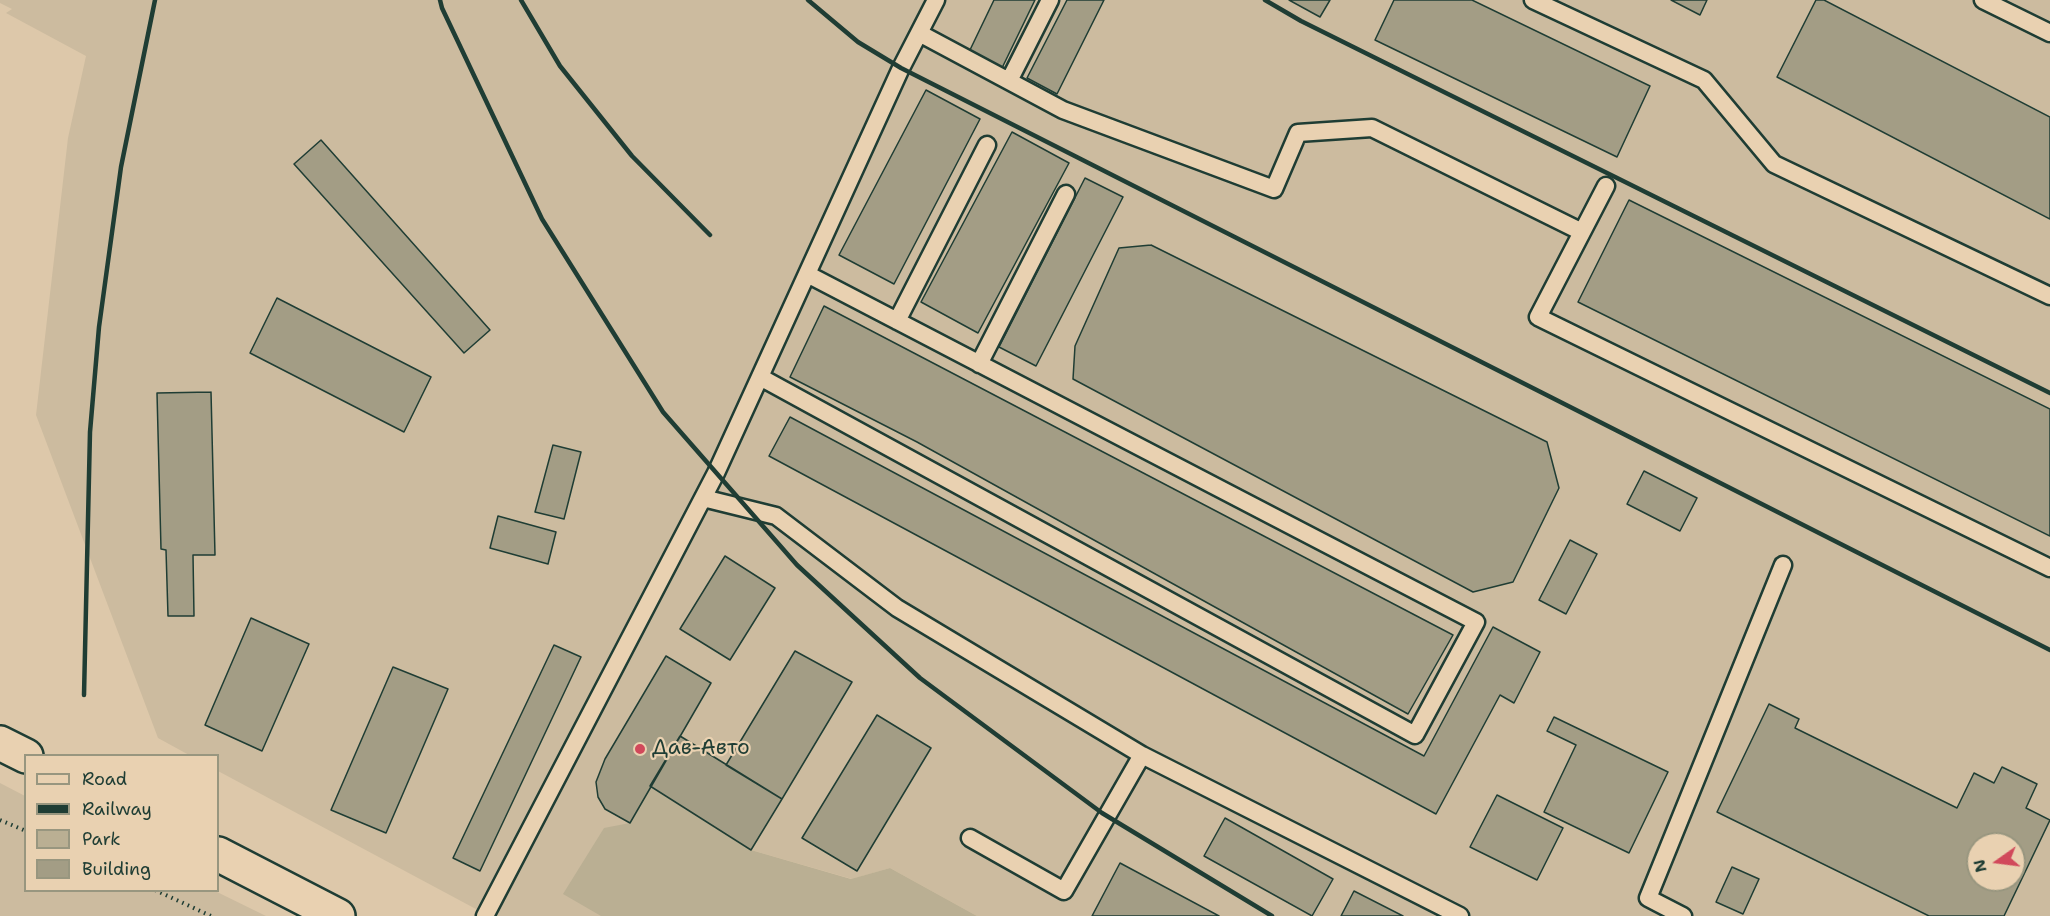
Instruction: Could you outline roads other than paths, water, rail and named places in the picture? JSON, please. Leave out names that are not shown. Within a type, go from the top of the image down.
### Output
[{"type":"main road","points":[[0,743],[24,755]]},
{"type":"main road","points":[[219,855],[338,916]]},
{"type":"lane","points":[[484,916],[703,498],[901,68],[936,0]]},
{"type":"lane","points":[[1009,81],[1050,0]]},
{"type":"lane","points":[[1533,0],[1704,80],[1774,164],[2050,296]]},
{"type":"lane","points":[[1983,0],[2050,33]]},
{"type":"lane","points":[[920,33],[1063,110],[1274,189],[1298,133],[1372,128],[1582,232]]},
{"type":"lane","points":[[897,321],[987,145]]},
{"type":"lane","points":[[1606,186],[1538,316],[2050,568]]},
{"type":"lane","points":[[979,364],[1066,194]]},
{"type":"lane","points":[[760,377],[1415,735],[1476,622],[807,274]]},
{"type":"lane","points":[[703,498],[776,516],[897,608],[1142,755],[1460,916]]},
{"type":"lane","points":[[1683,916],[1648,897],[1783,565]]},
{"type":"lane","points":[[970,838],[1064,891],[1142,755]]},
{"type":"railway","points":[[84,695],[90,432],[99,327],[121,167],[155,0]]},
{"type":"railway","points":[[440,0],[542,219],[663,412],[797,565],[920,678],[1102,813],[1272,916]]},
{"type":"railway","points":[[521,0],[560,66],[632,156],[710,235]]},
{"type":"railway","points":[[808,0],[858,42],[901,68],[2050,650]]},
{"type":"railway","points":[[1265,0],[1301,21],[2050,393]]},
{"type":"place","name":"Дав-Авто","points":[[640,749]]}]
